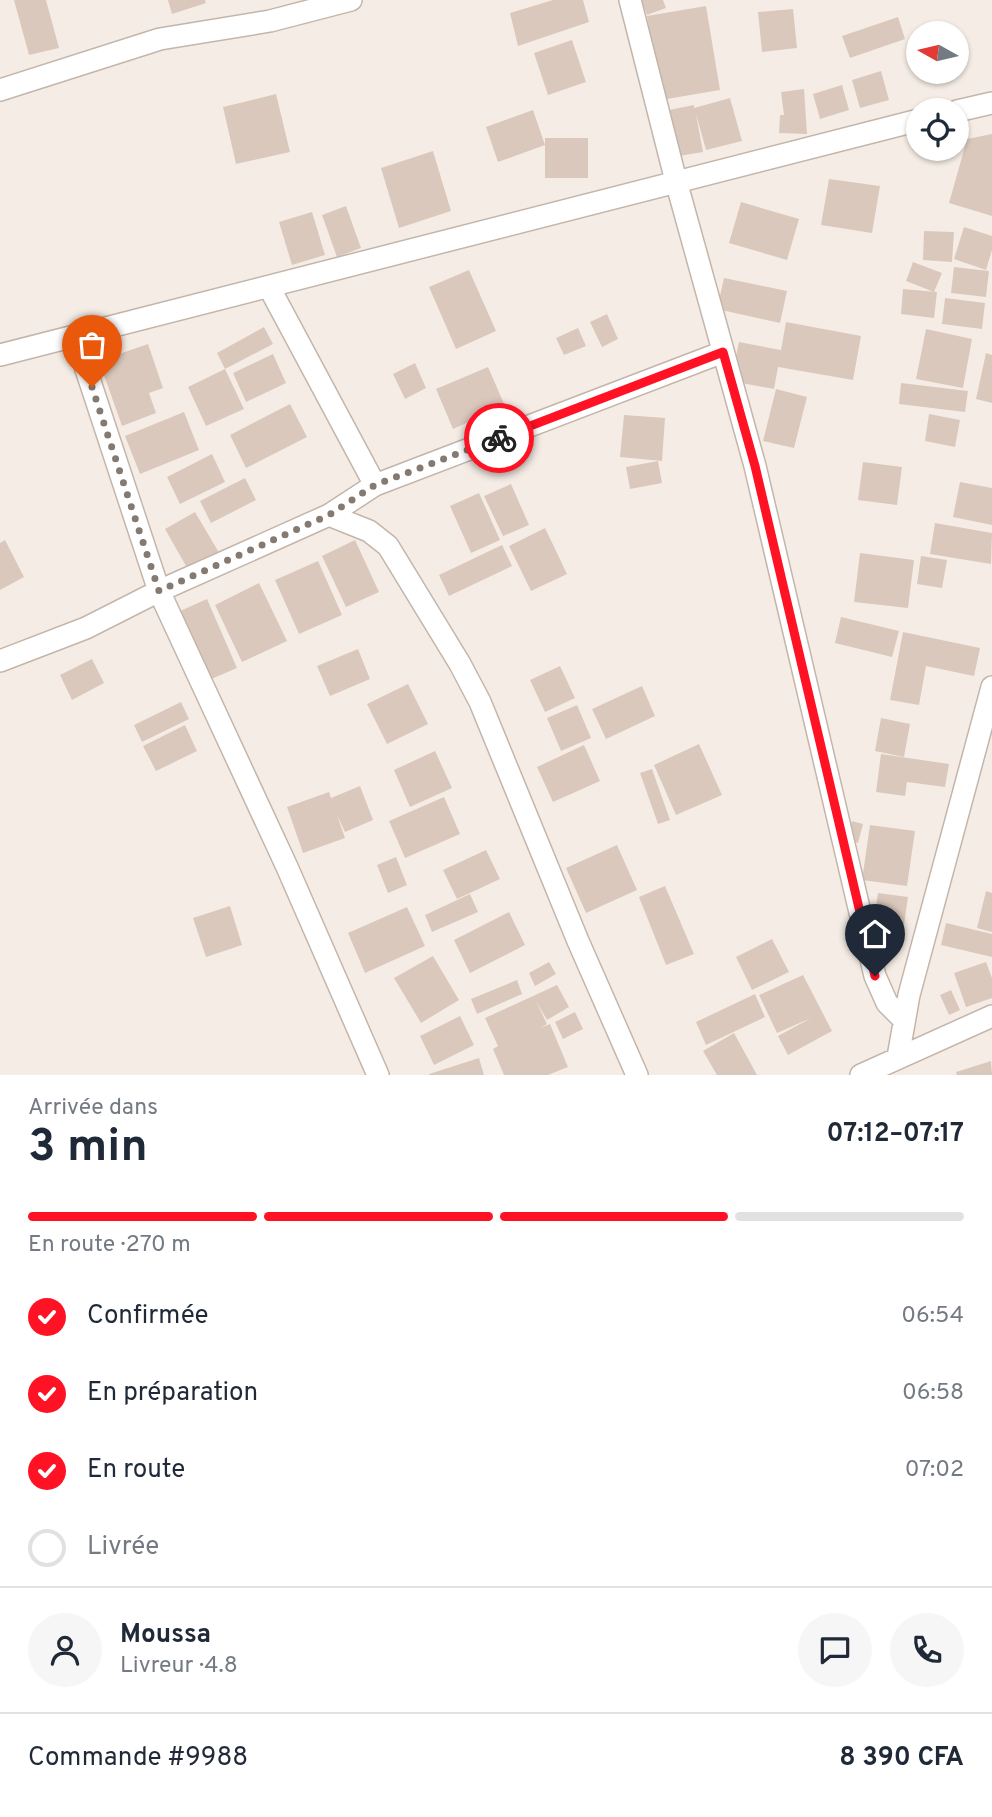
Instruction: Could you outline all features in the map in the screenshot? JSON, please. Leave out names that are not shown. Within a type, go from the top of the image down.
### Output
[{"type":"street","points":[[0,90],[160,39],[270,21],[351,0]]},
{"type":"street","points":[[630,0],[676,181],[755,466],[875,976],[887,1003],[904,1020]]},
{"type":"street","points":[[969,108],[992,103]]},
{"type":"street","points":[[0,355],[906,123]]},
{"type":"street","points":[[269,287],[375,485]]},
{"type":"street","points":[[75,336],[159,591],[287,867],[378,1075]]},
{"type":"street","points":[[0,661],[86,628],[159,591],[329,515],[375,485],[723,352]]},
{"type":"street","points":[[329,515],[369,531],[388,546],[460,664],[480,702],[578,941],[637,1075]]},
{"type":"street","points":[[898,1057],[904,1020],[992,687]]},
{"type":"street","points":[[861,1075],[992,1016]]},
{"type":"building","points":[[14,0],[46,0],[59,48],[29,55]]},
{"type":"building","points":[[168,0],[205,0],[206,3],[172,14]]},
{"type":"building","points":[[553,0],[583,0],[589,22],[518,46],[510,13]]},
{"type":"building","points":[[641,0],[663,0],[666,8],[647,15]]},
{"type":"building","points":[[706,6],[720,90],[661,100],[647,16]]},
{"type":"building","points":[[793,9],[797,48],[762,52],[758,12]]},
{"type":"building","points":[[898,17],[905,39],[850,58],[842,36]]},
{"type":"building","points":[[572,40],[586,82],[548,95],[534,53]]},
{"type":"building","points":[[881,71],[889,100],[860,108],[852,80]]},
{"type":"building","points":[[842,85],[849,110],[820,119],[813,94]]},
{"type":"building","points":[[804,89],[807,134],[779,133],[780,115],[784,115],[781,92]]},
{"type":"building","points":[[276,94],[290,152],[236,164],[223,107]]},
{"type":"building","points":[[730,98],[742,141],[706,150],[696,114],[703,152],[673,157],[664,111],[694,105],[694,108]]},
{"type":"building","points":[[533,110],[545,145],[498,162],[486,127]]},
{"type":"building","points":[[992,134],[992,216],[949,203],[961,161],[969,161],[969,139]]},
{"type":"building","points":[[545,138],[588,138],[588,178],[545,178]]},
{"type":"building","points":[[433,151],[451,211],[399,228],[381,168]]},
{"type":"building","points":[[829,179],[880,186],[872,233],[821,225]]},
{"type":"building","points":[[741,202],[799,219],[787,260],[729,243]]},
{"type":"building","points":[[346,206],[361,248],[337,257],[322,215]]},
{"type":"building","points":[[312,212],[325,255],[292,265],[279,222]]},
{"type":"building","points":[[964,227],[992,236],[992,250],[986,270],[954,259]]},
{"type":"building","points":[[924,231],[954,232],[952,262],[923,260]]},
{"type":"building","points":[[913,262],[942,273],[934,292],[906,281]]},
{"type":"building","points":[[954,267],[989,271],[986,297],[951,293]]},
{"type":"building","points":[[469,270],[496,331],[456,349],[429,287]]},
{"type":"building","points":[[724,278],[787,291],[780,323],[717,309]]},
{"type":"building","points":[[903,289],[937,292],[934,318],[901,314]]},
{"type":"building","points":[[945,298],[985,303],[982,329],[942,324]]},
{"type":"building","points":[[607,314],[618,339],[602,347],[590,322]]},
{"type":"building","points":[[786,322],[861,336],[853,380],[778,367],[774,389],[731,381],[739,342],[781,350]]},
{"type":"building","points":[[264,327],[273,344],[225,369],[217,353]]},
{"type":"building","points":[[578,328],[586,346],[564,355],[556,338]]},
{"type":"building","points":[[926,329],[972,339],[963,388],[916,379]]},
{"type":"building","points":[[148,344],[163,388],[149,393],[156,413],[122,426],[99,361]]},
{"type":"building","points":[[986,353],[992,355],[992,403],[976,399]]},
{"type":"building","points":[[273,354],[286,383],[246,402],[233,373]]},
{"type":"building","points":[[415,363],[426,388],[405,399],[393,374]]},
{"type":"building","points":[[488,367],[505,406],[453,429],[436,389]]},
{"type":"building","points":[[225,369],[244,409],[206,426],[188,387]]},
{"type":"building","points":[[901,383],[968,391],[965,412],[899,404]]},
{"type":"building","points":[[776,389],[807,397],[794,448],[763,441]]},
{"type":"building","points":[[290,404],[307,437],[246,468],[230,435]]},
{"type":"building","points":[[184,412],[199,450],[140,474],[125,436]]},
{"type":"building","points":[[929,414],[960,420],[955,447],[925,441]]},
{"type":"building","points":[[624,415],[665,418],[662,461],[620,457]]},
{"type":"building","points":[[212,454],[225,482],[180,504],[167,477]]},
{"type":"building","points":[[658,461],[662,483],[630,489],[626,467]]},
{"type":"building","points":[[863,462],[902,467],[897,505],[858,500]]},
{"type":"building","points":[[245,478],[256,500],[211,523],[200,501]]},
{"type":"building","points":[[960,482],[992,488],[992,525],[953,517]]},
{"type":"building","points":[[511,484],[529,525],[503,536],[484,496]]},
{"type":"building","points":[[479,493],[500,540],[471,553],[450,506]]},
{"type":"building","points":[[195,512],[221,556],[190,573],[165,529]]},
{"type":"building","points":[[935,523],[992,533],[991,564],[930,554]]},
{"type":"building","points":[[545,528],[567,574],[531,591],[509,546]]},
{"type":"building","points":[[5,540],[24,577],[0,590],[0,543]]},
{"type":"building","points":[[355,540],[379,592],[346,607],[322,556]]},
{"type":"building","points":[[502,545],[512,566],[449,596],[439,575]]},
{"type":"building","points":[[860,553],[914,560],[908,608],[854,602]]},
{"type":"building","points":[[921,556],[947,560],[942,588],[917,584]]},
{"type":"building","points":[[318,561],[342,615],[299,634],[275,580]]},
{"type":"building","points":[[259,583],[287,641],[242,662],[215,605]]},
{"type":"building","points":[[207,599],[237,668],[209,680],[180,611]]},
{"type":"building","points":[[841,617],[899,631],[892,657],[835,643]]},
{"type":"building","points":[[903,632],[980,648],[974,676],[926,666],[919,705],[890,700]]},
{"type":"building","points":[[358,649],[370,679],[330,696],[317,666]]},
{"type":"building","points":[[92,659],[104,683],[72,700],[60,675]]},
{"type":"building","points":[[560,666],[575,698],[545,712],[530,680]]},
{"type":"building","points":[[408,684],[428,724],[387,744],[367,704]]},
{"type":"building","points":[[642,686],[655,716],[606,739],[592,709]]},
{"type":"building","points":[[181,702],[189,719],[142,742],[134,725]]},
{"type":"building","points":[[577,705],[591,738],[561,751],[547,718]]},
{"type":"building","points":[[881,718],[910,724],[904,757],[875,751]]},
{"type":"building","points":[[185,725],[197,751],[156,771],[143,746]]},
{"type":"building","points":[[699,744],[722,795],[676,815],[654,765]]},
{"type":"building","points":[[584,745],[600,781],[553,802],[537,767]]},
{"type":"building","points":[[435,751],[452,788],[410,807],[394,770]]},
{"type":"building","points":[[881,754],[949,764],[945,787],[907,782],[905,796],[876,792]]},
{"type":"building","points":[[652,769],[670,820],[658,824],[640,773]]},
{"type":"building","points":[[360,786],[373,820],[345,832],[337,815],[345,838],[303,853],[287,807],[329,792],[331,798]]},
{"type":"building","points":[[444,797],[460,834],[405,858],[389,821]]},
{"type":"building","points":[[852,821],[863,824],[858,843],[848,840]]},
{"type":"building","points":[[870,825],[915,831],[907,886],[862,880]]},
{"type":"building","points":[[617,845],[637,890],[586,913],[566,868]]},
{"type":"building","points":[[486,850],[500,879],[457,899],[443,870]]},
{"type":"building","points":[[396,857],[407,885],[388,893],[377,865]]},
{"type":"building","points":[[665,886],[694,954],[666,965],[639,897]]},
{"type":"building","points":[[986,891],[992,893],[992,932],[977,928]]},
{"type":"building","points":[[878,893],[908,897],[901,945],[871,941]]},
{"type":"building","points":[[470,894],[478,912],[432,932],[425,915]]},
{"type":"building","points":[[230,906],[242,945],[206,957],[193,918]]},
{"type":"building","points":[[407,907],[425,946],[365,973],[348,933]]},
{"type":"building","points":[[509,912],[525,945],[470,973],[454,940]]},
{"type":"building","points":[[946,923],[992,934],[992,957],[941,945]]},
{"type":"building","points":[[772,939],[789,972],[752,990],[736,957]]},
{"type":"building","points":[[433,956],[459,1000],[421,1023],[394,978]]},
{"type":"building","points":[[549,962],[556,974],[535,986],[529,973]]},
{"type":"building","points":[[986,962],[992,978],[992,998],[966,1007],[954,973]]},
{"type":"building","points":[[803,975],[832,1031],[788,1055],[778,1036],[811,1018],[777,1033],[759,995]]},
{"type":"building","points":[[517,980],[522,994],[477,1014],[471,999]]},
{"type":"building","points":[[557,985],[569,1007],[547,1020],[536,1001],[547,1024],[540,1028],[550,1024],[568,1067],[548,1075],[504,1075],[493,1049],[498,1046],[485,1018]]},
{"type":"building","points":[[951,990],[960,1010],[949,1015],[940,995]]},
{"type":"building","points":[[755,994],[765,1017],[706,1045],[696,1022]]},
{"type":"building","points":[[575,1012],[583,1029],[563,1039],[555,1022]]},
{"type":"building","points":[[460,1016],[474,1045],[434,1065],[420,1036]]},
{"type":"building","points":[[734,1033],[757,1075],[717,1075],[703,1051]]},
{"type":"building","points":[[479,1058],[484,1075],[429,1075],[429,1074]]},
{"type":"building","points":[[991,1061],[992,1075],[957,1075],[956,1072]]},
{"type":"way so far","points":[[92,387],[159,591],[329,515],[375,485],[499,438]]},
{"type":"route","points":[[499,438],[723,352],[755,466],[875,976]]}]
